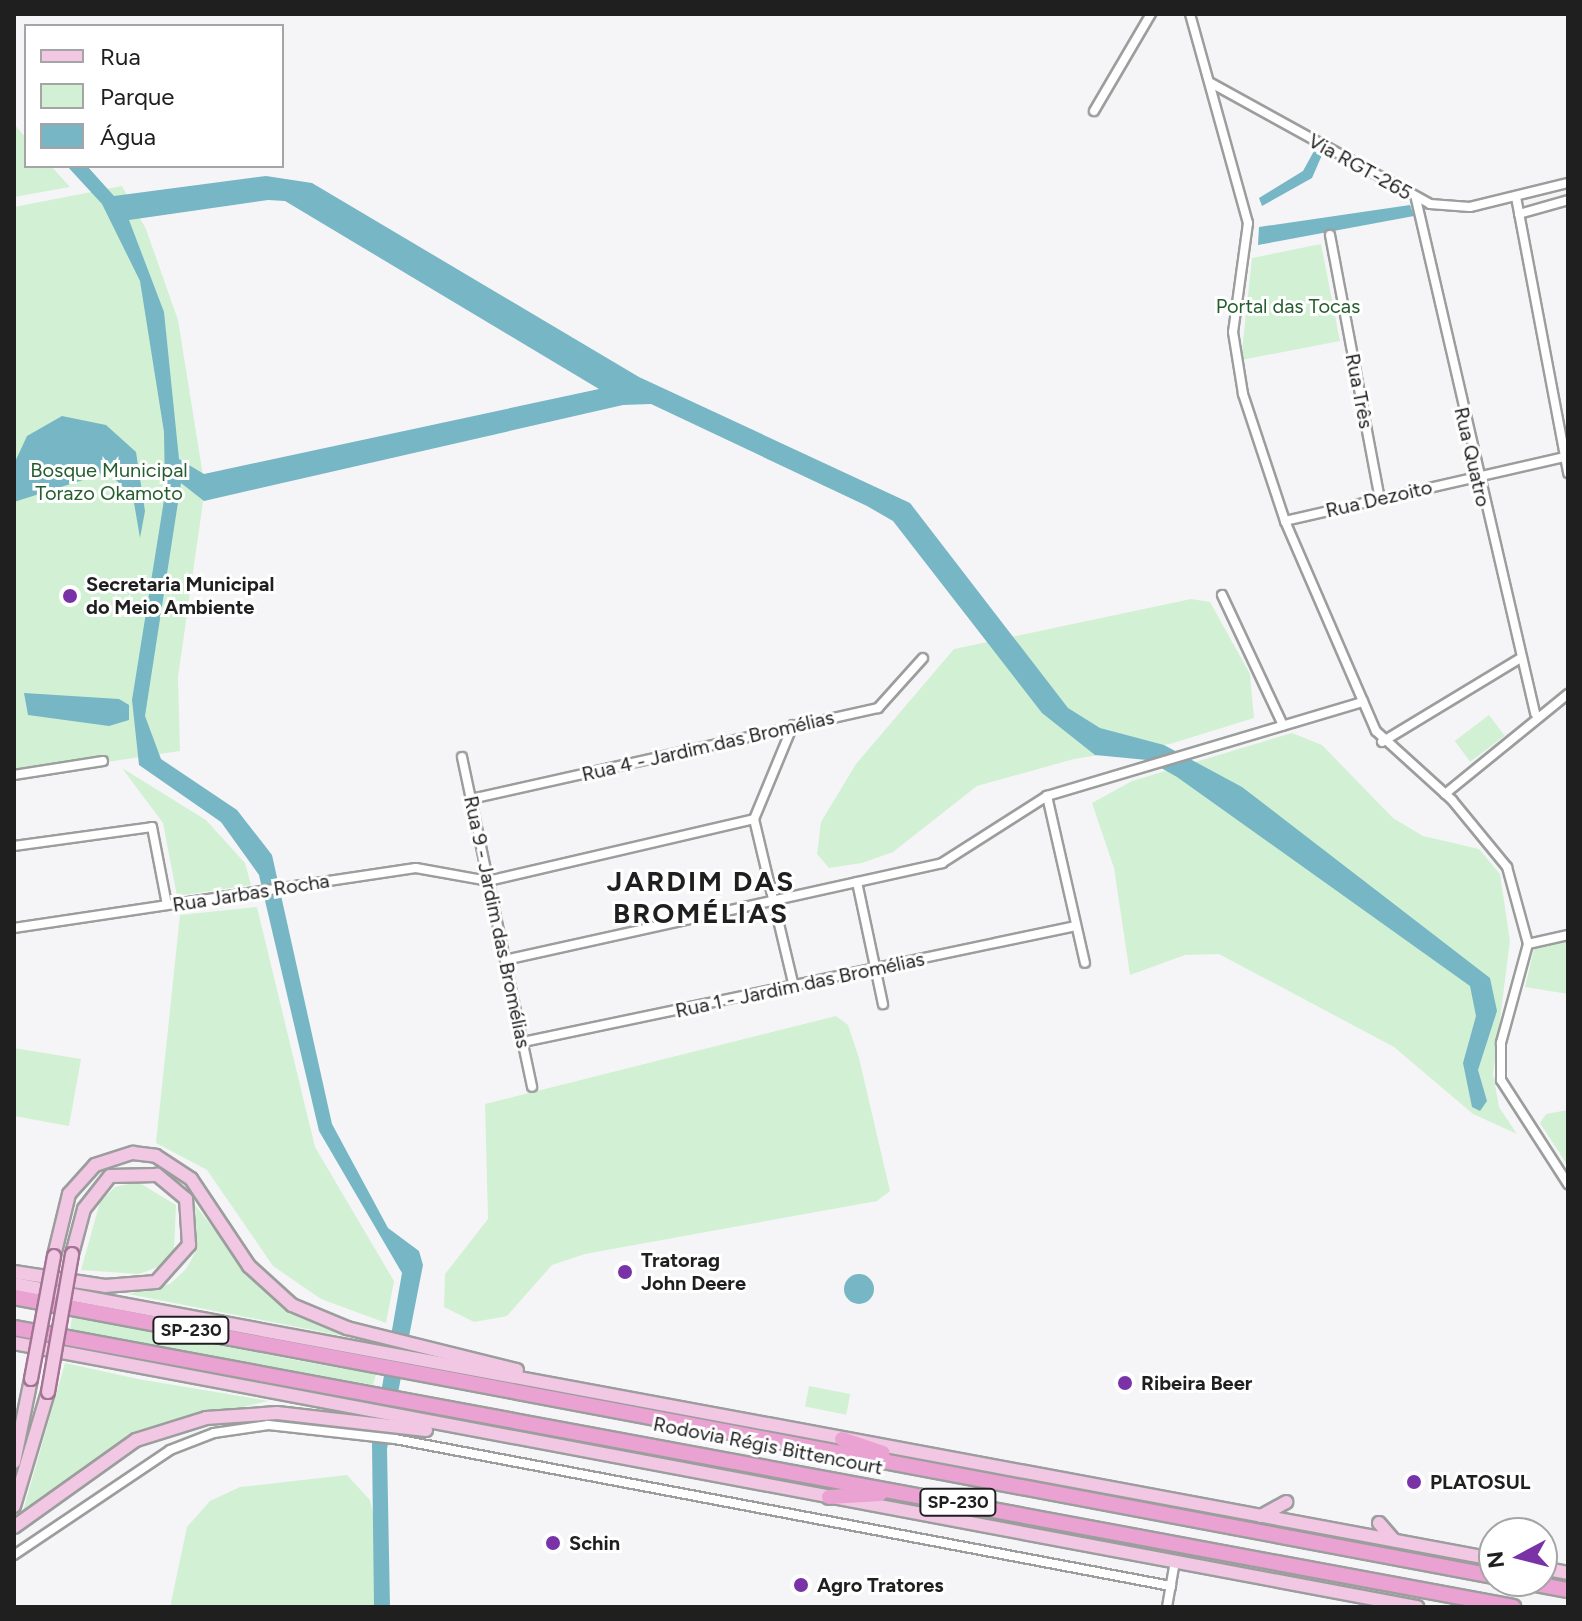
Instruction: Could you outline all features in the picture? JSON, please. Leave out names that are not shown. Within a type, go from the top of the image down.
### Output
[{"type":"highway","name":"Rodovia Régis Bittencourt","points":[[14,1297],[407,1364],[928,1469],[1478,1573]]},
{"type":"highway","name":"Rodovia Régis Bittencourt","points":[[14,1328],[364,1390],[1513,1607]]},
{"type":"highway","points":[[842,1439],[928,1469]]},
{"type":"highway","points":[[829,1497],[904,1493]]},
{"type":"highway","points":[[1413,1588],[1478,1607]]},
{"type":"main road","points":[[14,1462],[69,1194],[95,1165],[133,1153],[156,1156],[191,1179],[224,1235],[273,1292],[314,1316],[375,1335],[605,1393]]},
{"type":"main road","points":[[14,1272],[114,1287],[156,1282],[189,1245],[186,1199],[157,1175],[110,1176],[84,1209],[72,1254],[48,1392],[14,1506]]},
{"type":"main road","points":[[14,1284],[368,1357]]},
{"type":"main road","points":[[14,1343],[359,1422]]},
{"type":"main road","points":[[407,1364],[605,1393],[1478,1556]]},
{"type":"main road","points":[[14,1527],[119,1451],[177,1425],[261,1412],[556,1447],[1417,1607]]},
{"type":"main road","points":[[1260,1516],[1286,1502]]},
{"type":"main road","points":[[1379,1523],[1394,1540]]},
{"type":"street","points":[[1094,111],[1151,14]]},
{"type":"street","points":[[1190,14],[1248,223],[1233,332],[1236,367],[1285,521],[1382,742],[1445,794],[1503,857],[1528,944],[1501,1043],[1501,1080],[1568,1184]]},
{"type":"street","name":"Via RGT-265","points":[[1211,83],[1416,199],[1453,207],[1516,197],[1568,183]]},
{"type":"street","points":[[1516,197],[1568,473]]},
{"type":"street","name":"Rua Quatro","points":[[1416,199],[1519,659],[1535,713]]},
{"type":"street","points":[[1519,214],[1568,200]]},
{"type":"street","name":"Rua Três","points":[[1330,235],[1380,499]]},
{"type":"street","name":"Rua Dezoito","points":[[1285,521],[1567,457]]},
{"type":"street","points":[[1222,595],[1283,725]]},
{"type":"street","name":"Rua 4 - Jardim das Bromélias","points":[[471,799],[884,705],[923,658]]},
{"type":"street","points":[[1382,742],[1519,659]]},
{"type":"street","points":[[1445,794],[1535,713],[1568,694]]},
{"type":"street","points":[[505,960],[956,858],[1047,796],[1363,702]]},
{"type":"street","points":[[793,725],[754,819],[794,987]]},
{"type":"street","name":"Rua 9 - Jardim das Bromélias","points":[[462,757],[532,1087]]},
{"type":"street","points":[[14,775],[103,761]]},
{"type":"street","points":[[1047,796],[1085,963]]},
{"type":"street","points":[[488,881],[754,819]]},
{"type":"street","points":[[14,846],[152,827],[167,905]]},
{"type":"street","name":"Rua Jarbas Rocha","points":[[14,928],[425,867],[488,881]]},
{"type":"street","points":[[857,882],[883,1004]]},
{"type":"street","name":"Rua 1 - Jardim das Bromélias","points":[[523,1042],[1076,926]]},
{"type":"street","points":[[1528,944],[1568,935]]},
{"type":"street","points":[[14,1555],[146,1464],[214,1433],[268,1425],[359,1422]]},
{"type":"street","points":[[396,1427],[605,1476],[1171,1586]]},
{"type":"street","points":[[1167,1607],[1175,1561]]},
{"type":"green space","points":[[14,124],[24,136],[24,168],[53,168],[70,187],[14,197]]},
{"type":"green space","name":"Bosque Municipal Torazo Okamoto","points":[[122,186],[146,229],[178,320],[205,488],[178,677],[180,751],[14,776],[14,207]]},
{"type":"green space","name":"Portal das Tocas","points":[[1321,244],[1340,341],[1241,360],[1252,258]]},
{"type":"green space","points":[[1191,599],[1210,602],[1250,674],[1254,718],[1170,744],[1074,759],[977,786],[893,852],[862,863],[829,868],[817,854],[821,822],[856,764],[954,649]]},
{"type":"green space","points":[[1489,715],[1505,736],[1470,762],[1455,741]]},
{"type":"green space","points":[[1292,733],[1322,745],[1393,818],[1423,836],[1479,849],[1500,874],[1510,941],[1493,1074],[1499,1107],[1517,1134],[1473,1114],[1394,1047],[1219,954],[1185,955],[1130,975],[1114,868],[1092,803],[1132,781]]},
{"type":"green space","points":[[122,768],[206,820],[245,863],[251,885],[177,896],[163,823]]},
{"type":"green space","points":[[257,907],[315,1147],[394,1281],[386,1323],[321,1299],[273,1266],[207,1170],[156,1143],[180,915]]},
{"type":"green space","points":[[1568,938],[1568,994],[1525,987],[1535,945]]},
{"type":"green space","points":[[836,1016],[848,1025],[859,1058],[890,1191],[877,1201],[585,1254],[552,1265],[507,1316],[474,1322],[444,1307],[445,1274],[488,1219],[485,1104]]},
{"type":"green space","points":[[14,1048],[81,1059],[69,1126],[14,1116]]},
{"type":"green space","points":[[1568,1110],[1568,1166],[1540,1123],[1546,1114]]},
{"type":"green space","points":[[138,1182],[176,1205],[174,1251],[163,1265],[139,1274],[81,1270],[100,1202],[115,1187]]},
{"type":"green space","points":[[195,1205],[261,1289],[300,1315],[364,1340],[128,1294],[170,1284],[186,1269],[197,1249]]},
{"type":"green space","points":[[72,1317],[376,1374],[373,1385],[70,1331]]},
{"type":"green space","points":[[68,1342],[370,1401],[369,1410],[66,1351]]},
{"type":"green space","points":[[65,1363],[269,1401],[153,1427],[23,1511]]},
{"type":"green space","points":[[809,1386],[850,1394],[846,1415],[805,1407]]},
{"type":"green space","points":[[347,1475],[370,1500],[377,1532],[374,1607],[170,1607],[187,1527],[210,1501],[240,1487]]},
{"type":"water","points":[[1314,151],[1322,155],[1312,178],[1262,206],[1259,198],[1303,171]]},
{"type":"water","points":[[69,168],[89,168],[114,196],[266,176],[312,183],[639,377],[910,503],[1068,708],[1100,728],[1164,745],[1242,787],[1490,978],[1497,1011],[1478,1070],[1487,1101],[1480,1111],[1472,1107],[1463,1063],[1476,1016],[1470,986],[1177,777],[1147,760],[1095,755],[1042,713],[893,521],[867,506],[651,404],[623,405],[204,501],[181,483],[145,716],[161,759],[237,810],[272,855],[332,1124],[388,1228],[419,1251],[423,1265],[387,1449],[390,1607],[374,1607],[372,1444],[402,1273],[319,1131],[259,875],[221,822],[139,765],[132,700],[165,494],[164,432],[140,281],[102,204]],"holes":[[[268,200],[285,201],[599,389],[204,474],[179,459],[164,312],[129,220]]]},
{"type":"water","points":[[1410,205],[1414,216],[1258,245],[1259,227]]},
{"type":"water","points":[[62,416],[106,425],[136,452],[145,511],[140,538],[133,497],[108,472],[14,502],[14,464],[27,436]]},
{"type":"water","points":[[24,693],[119,699],[129,705],[129,720],[109,726],[28,715]]},
{"type":"water","points":[[859,1274],[870,1278],[874,1289],[870,1300],[859,1304],[848,1300],[844,1289],[848,1278]]},
{"type":"place","name":"Secretaria Municipal do Meio Ambiente","points":[[70,596]]},
{"type":"place","name":"Tratorag John Deere","points":[[625,1272]]},
{"type":"place","name":"Ribeira Beer","points":[[1125,1383]]},
{"type":"place","name":"PLATOSUL","points":[[1414,1482]]},
{"type":"place","name":"Schin","points":[[553,1543]]},
{"type":"place","name":"Agro Tratores","points":[[801,1585]]},
{"type":"district","name":"JARDIM DAS BROMÉLIAS","points":[[701,897]]}]
